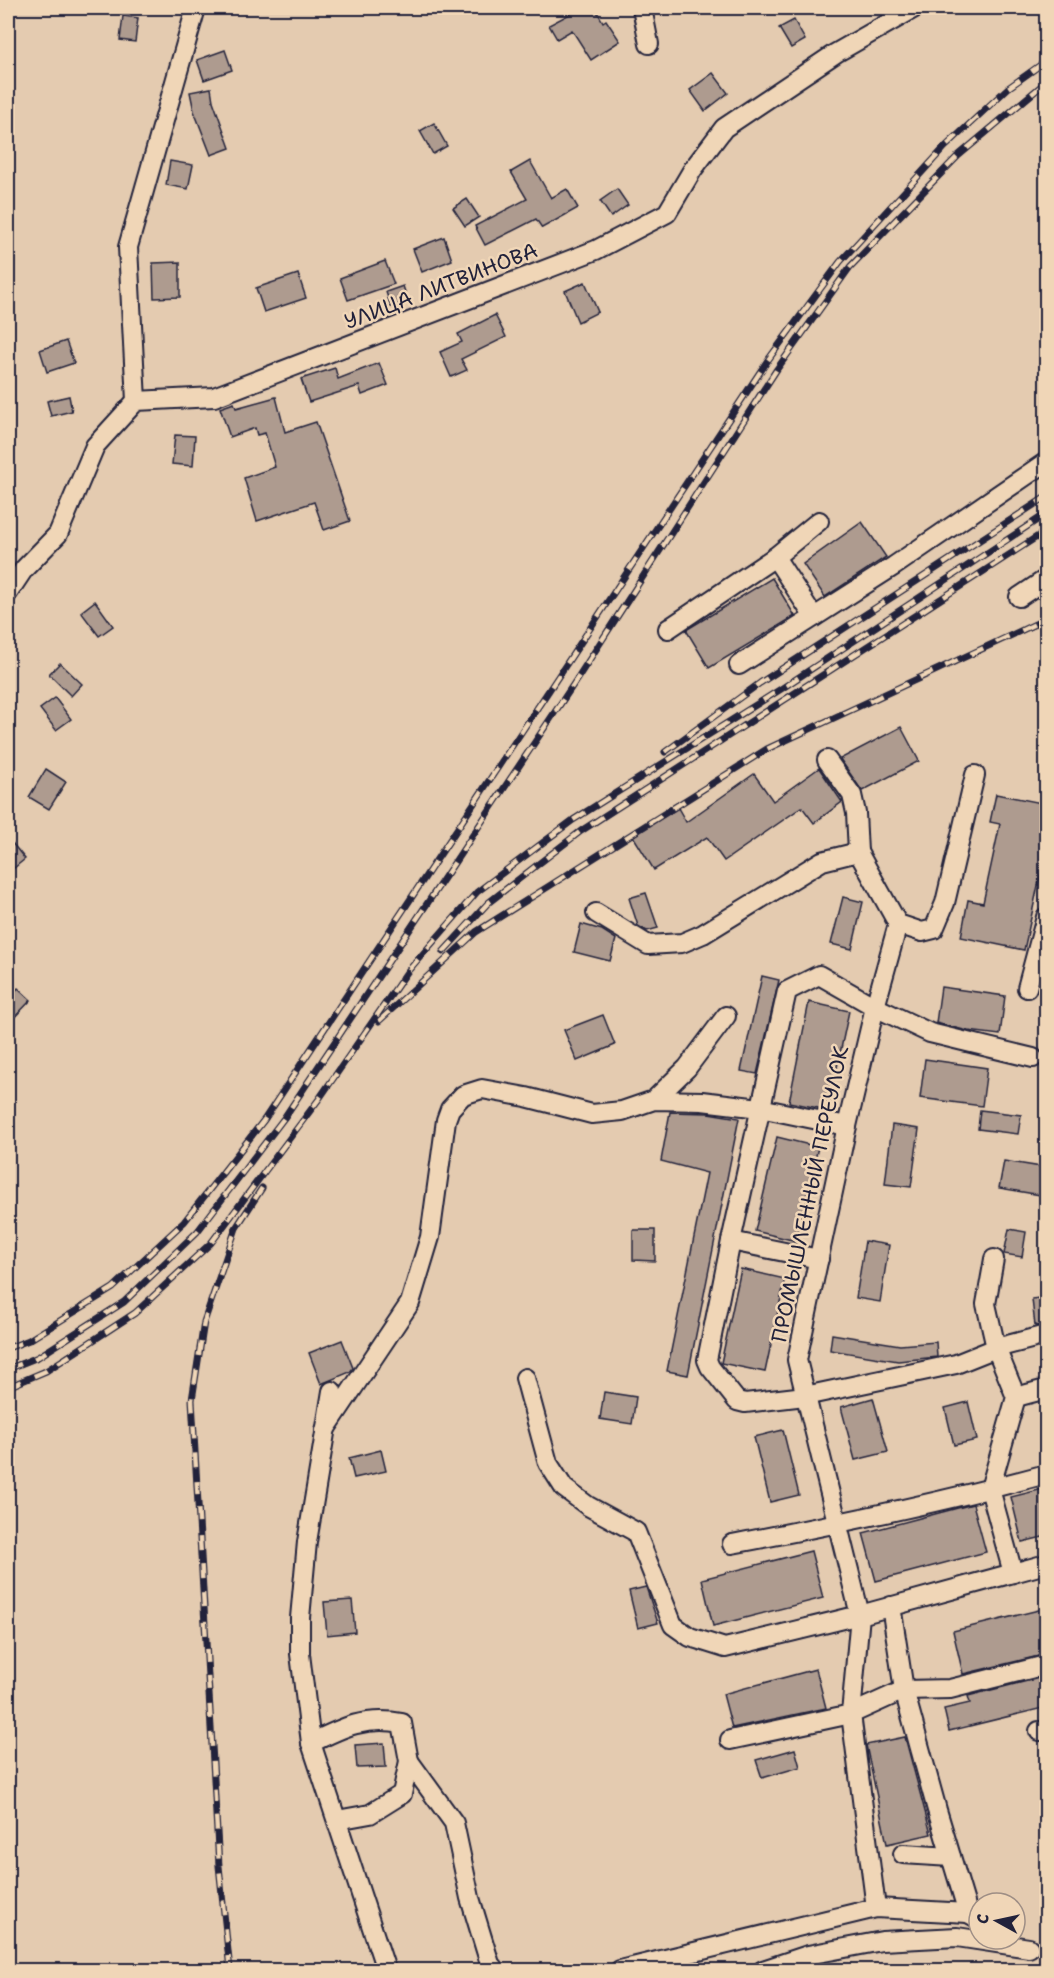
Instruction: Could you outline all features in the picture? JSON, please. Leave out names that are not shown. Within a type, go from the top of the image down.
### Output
[{"type":"street","points":[[8,593],[24,569],[58,534],[96,447],[136,401],[128,247],[196,8]]},
{"type":"street","points":[[642,8],[649,45]]},
{"type":"street","name":"УЛИЦА ЛИТВИНОВА","points":[[136,401],[214,398],[596,250],[668,213],[693,169],[723,128],[836,53],[914,9]]},
{"type":"street","points":[[739,665],[894,566],[1047,462]]},
{"type":"street","points":[[668,629],[775,557],[819,521]]},
{"type":"street","points":[[775,557],[814,617]]},
{"type":"street","points":[[1020,597],[1047,579]]},
{"type":"street","points":[[827,760],[852,795],[856,813],[858,852],[898,924],[922,932],[934,929],[945,903],[975,775]]},
{"type":"street","points":[[596,913],[648,945],[682,943],[703,934],[822,861],[858,852]]},
{"type":"street","points":[[1027,988],[1047,916]]},
{"type":"street","name":"ПРОМЫШЛЕННЫЙ ПЕРЕУЛОК","points":[[876,1908],[851,1714],[860,1615],[797,1360],[847,1126],[875,1007],[898,924]]},
{"type":"street","points":[[1033,1058],[930,1033],[875,1007],[819,975],[787,991],[707,1359],[710,1367],[737,1401],[745,1403],[805,1396],[956,1364],[996,1348],[1047,1335]]},
{"type":"street","points":[[654,1100],[687,1068],[726,1016]]},
{"type":"street","points":[[325,1430],[410,1303],[430,1237],[446,1120],[450,1109],[463,1095],[482,1089],[526,1097],[592,1114],[622,1111],[654,1100],[702,1101],[760,1108],[847,1126]]},
{"type":"street","points":[[731,1241],[819,1259]]},
{"type":"street","points":[[994,1259],[986,1304],[996,1348],[1016,1397],[990,1489],[1013,1573]]},
{"type":"street","points":[[525,1378],[548,1463],[564,1488],[588,1506],[636,1532],[673,1625],[690,1637],[725,1648],[860,1615],[1047,1564]]},
{"type":"street","points":[[1016,1397],[1047,1389]]},
{"type":"street","points":[[332,1391],[307,1542],[300,1618],[300,1654],[311,1743],[386,1971]]},
{"type":"street","points":[[732,1544],[837,1524],[1047,1474]]},
{"type":"street","points":[[891,1606],[904,1690],[951,1857],[967,1900]]},
{"type":"street","points":[[730,1740],[851,1714],[904,1690],[950,1689],[1047,1665]]},
{"type":"street","points":[[311,1743],[345,1726],[384,1719],[402,1724],[409,1761],[402,1794],[370,1814],[337,1820]]},
{"type":"street","points":[[409,1761],[454,1823],[470,1898],[490,1964],[495,1971]]},
{"type":"street","points":[[903,1854],[951,1857]]},
{"type":"street","points":[[621,1971],[876,1908],[967,1916]]},
{"type":"street","points":[[763,1971],[808,1955],[882,1941],[957,1937],[1030,1946]]},
{"type":"building","points":[[581,8],[595,8],[603,22],[606,20],[620,41],[591,60],[572,30],[557,39],[549,25]]},
{"type":"building","points":[[123,16],[138,18],[135,42],[120,40]]},
{"type":"building","points":[[794,20],[805,40],[791,48],[779,28]]},
{"type":"building","points":[[225,50],[232,70],[204,80],[197,60]]},
{"type":"building","points":[[713,73],[728,93],[705,111],[690,90]]},
{"type":"building","points":[[211,88],[213,101],[230,148],[211,155],[194,111],[190,92]]},
{"type":"building","points":[[434,123],[447,146],[433,154],[420,131]]},
{"type":"building","points":[[170,161],[193,165],[188,189],[166,185]]},
{"type":"building","points":[[530,161],[551,198],[567,189],[578,208],[542,228],[536,219],[485,245],[475,226],[527,199],[511,172]]},
{"type":"building","points":[[617,189],[628,205],[611,217],[600,201]]},
{"type":"building","points":[[467,199],[479,217],[465,226],[453,208]]},
{"type":"building","points":[[444,237],[452,260],[422,272],[413,249]]},
{"type":"building","points":[[385,261],[394,284],[348,300],[340,278]]},
{"type":"building","points":[[180,262],[180,297],[154,298],[153,263]]},
{"type":"building","points":[[298,274],[306,298],[264,312],[256,288]]},
{"type":"building","points":[[585,282],[598,312],[578,322],[565,291]]},
{"type":"building","points":[[403,286],[408,301],[391,307],[386,292]]},
{"type":"building","points":[[495,315],[506,337],[461,359],[467,370],[451,377],[440,352],[462,342],[458,334]]},
{"type":"building","points":[[66,341],[74,363],[47,372],[40,350]]},
{"type":"building","points":[[379,363],[388,385],[362,395],[359,386],[309,402],[301,379],[335,368],[338,379]]},
{"type":"building","points":[[69,396],[72,411],[51,416],[47,401]]},
{"type":"building","points":[[276,397],[285,432],[316,422],[350,521],[324,530],[314,502],[257,521],[244,478],[275,467],[265,433],[257,435],[255,428],[230,437],[220,408],[234,403],[236,408]]},
{"type":"building","points":[[175,435],[195,436],[193,466],[172,464]]},
{"type":"building","points":[[862,522],[886,557],[825,597],[803,564]]},
{"type":"building","points":[[772,578],[795,616],[709,668],[686,630]]},
{"type":"building","points":[[95,601],[113,626],[99,636],[81,612]]},
{"type":"building","points":[[60,663],[82,684],[71,696],[49,674]]},
{"type":"building","points":[[55,698],[71,719],[56,730],[40,709]]},
{"type":"building","points":[[901,727],[919,761],[862,791],[840,759]]},
{"type":"building","points":[[819,768],[842,802],[814,823],[802,807],[724,861],[707,837],[654,870],[633,836],[678,808],[686,822],[754,774],[773,801]]},
{"type":"building","points":[[46,769],[66,782],[49,809],[29,797]]},
{"type":"building","points":[[996,794],[1047,804],[1047,844],[1024,950],[961,937],[968,900],[983,903],[1000,824],[990,822]]},
{"type":"building","points":[[8,838],[25,859],[8,873]]},
{"type":"building","points":[[646,893],[658,928],[647,931],[638,926],[629,898]]},
{"type":"building","points":[[843,897],[863,902],[852,949],[831,944]]},
{"type":"building","points":[[581,924],[602,930],[616,939],[610,961],[574,952]]},
{"type":"building","points":[[762,976],[779,980],[757,1074],[741,1071]]},
{"type":"building","points":[[941,987],[1005,996],[1000,1035],[968,1031],[936,1023]]},
{"type":"building","points":[[18,988],[31,1000],[8,1024],[8,999]]},
{"type":"building","points":[[809,1002],[849,1011],[828,1110],[789,1102]]},
{"type":"building","points":[[603,1015],[615,1045],[577,1061],[564,1030]]},
{"type":"building","points":[[925,1059],[987,1068],[982,1106],[920,1098]]},
{"type":"building","points":[[980,1110],[1021,1115],[1018,1134],[978,1129]]},
{"type":"building","points":[[670,1112],[708,1113],[739,1118],[688,1375],[667,1371],[707,1173],[661,1161]]},
{"type":"building","points":[[892,1125],[919,1129],[911,1187],[885,1184]]},
{"type":"building","points":[[777,1137],[818,1147],[796,1241],[755,1231]]},
{"type":"building","points":[[1004,1161],[1047,1168],[1047,1196],[999,1188]]},
{"type":"building","points":[[1009,1229],[1026,1232],[1022,1257],[1004,1254]]},
{"type":"building","points":[[633,1230],[655,1230],[655,1261],[633,1260]]},
{"type":"building","points":[[865,1241],[889,1245],[880,1302],[856,1298]]},
{"type":"building","points":[[741,1269],[785,1279],[765,1372],[721,1363]]},
{"type":"building","points":[[1047,1297],[1047,1324],[1035,1326],[1032,1299]]},
{"type":"building","points":[[832,1334],[900,1345],[936,1342],[937,1357],[898,1361],[830,1350]]},
{"type":"building","points":[[342,1340],[353,1368],[350,1372],[321,1384],[309,1353]]},
{"type":"building","points":[[604,1392],[636,1397],[632,1424],[600,1419]]},
{"type":"building","points":[[873,1398],[888,1452],[855,1460],[841,1407]]},
{"type":"building","points":[[968,1402],[977,1440],[954,1445],[945,1408]]},
{"type":"building","points":[[783,1430],[799,1495],[770,1502],[754,1437]]},
{"type":"building","points":[[381,1450],[386,1471],[354,1478],[349,1458]]},
{"type":"building","points":[[1047,1488],[1047,1536],[1022,1542],[1011,1497]]},
{"type":"building","points":[[973,1504],[986,1552],[876,1581],[863,1533]]},
{"type":"building","points":[[811,1551],[823,1598],[713,1626],[702,1579]]},
{"type":"building","points":[[646,1587],[658,1623],[638,1628],[629,1591]]},
{"type":"building","points":[[352,1600],[355,1632],[327,1635],[324,1602]]},
{"type":"building","points":[[1047,1608],[1047,1654],[963,1674],[953,1631]]},
{"type":"building","points":[[816,1669],[826,1708],[732,1728],[723,1694]]},
{"type":"building","points":[[1047,1676],[1047,1707],[949,1731],[944,1709],[970,1703],[968,1696]]},
{"type":"building","points":[[905,1737],[931,1834],[887,1844],[866,1745]]},
{"type":"building","points":[[384,1743],[386,1767],[357,1768],[355,1745]]},
{"type":"building","points":[[795,1749],[800,1767],[762,1778],[756,1760]]},
{"type":"railway","points":[[8,1348],[29,1340],[113,1288],[184,1222],[264,1120],[768,360],[840,262],[945,147],[1008,88],[1046,61]]},
{"type":"railway","points":[[8,1369],[38,1357],[124,1302],[197,1232],[284,1118],[573,685],[777,369],[850,267],[958,156],[1046,82]]},
{"type":"railway","points":[[665,752],[760,683],[1046,497]]},
{"type":"railway","points":[[8,1387],[46,1371],[135,1313],[211,1243],[319,1099],[407,972],[477,892],[573,820],[781,689],[1046,514]]},
{"type":"railway","points":[[443,952],[488,903],[581,831],[1046,531]]},
{"type":"railway","points":[[379,1021],[476,932],[767,749],[1046,619]]},
{"type":"railway","points":[[230,1970],[219,1866],[192,1400],[204,1322],[236,1228],[262,1188]]}]
